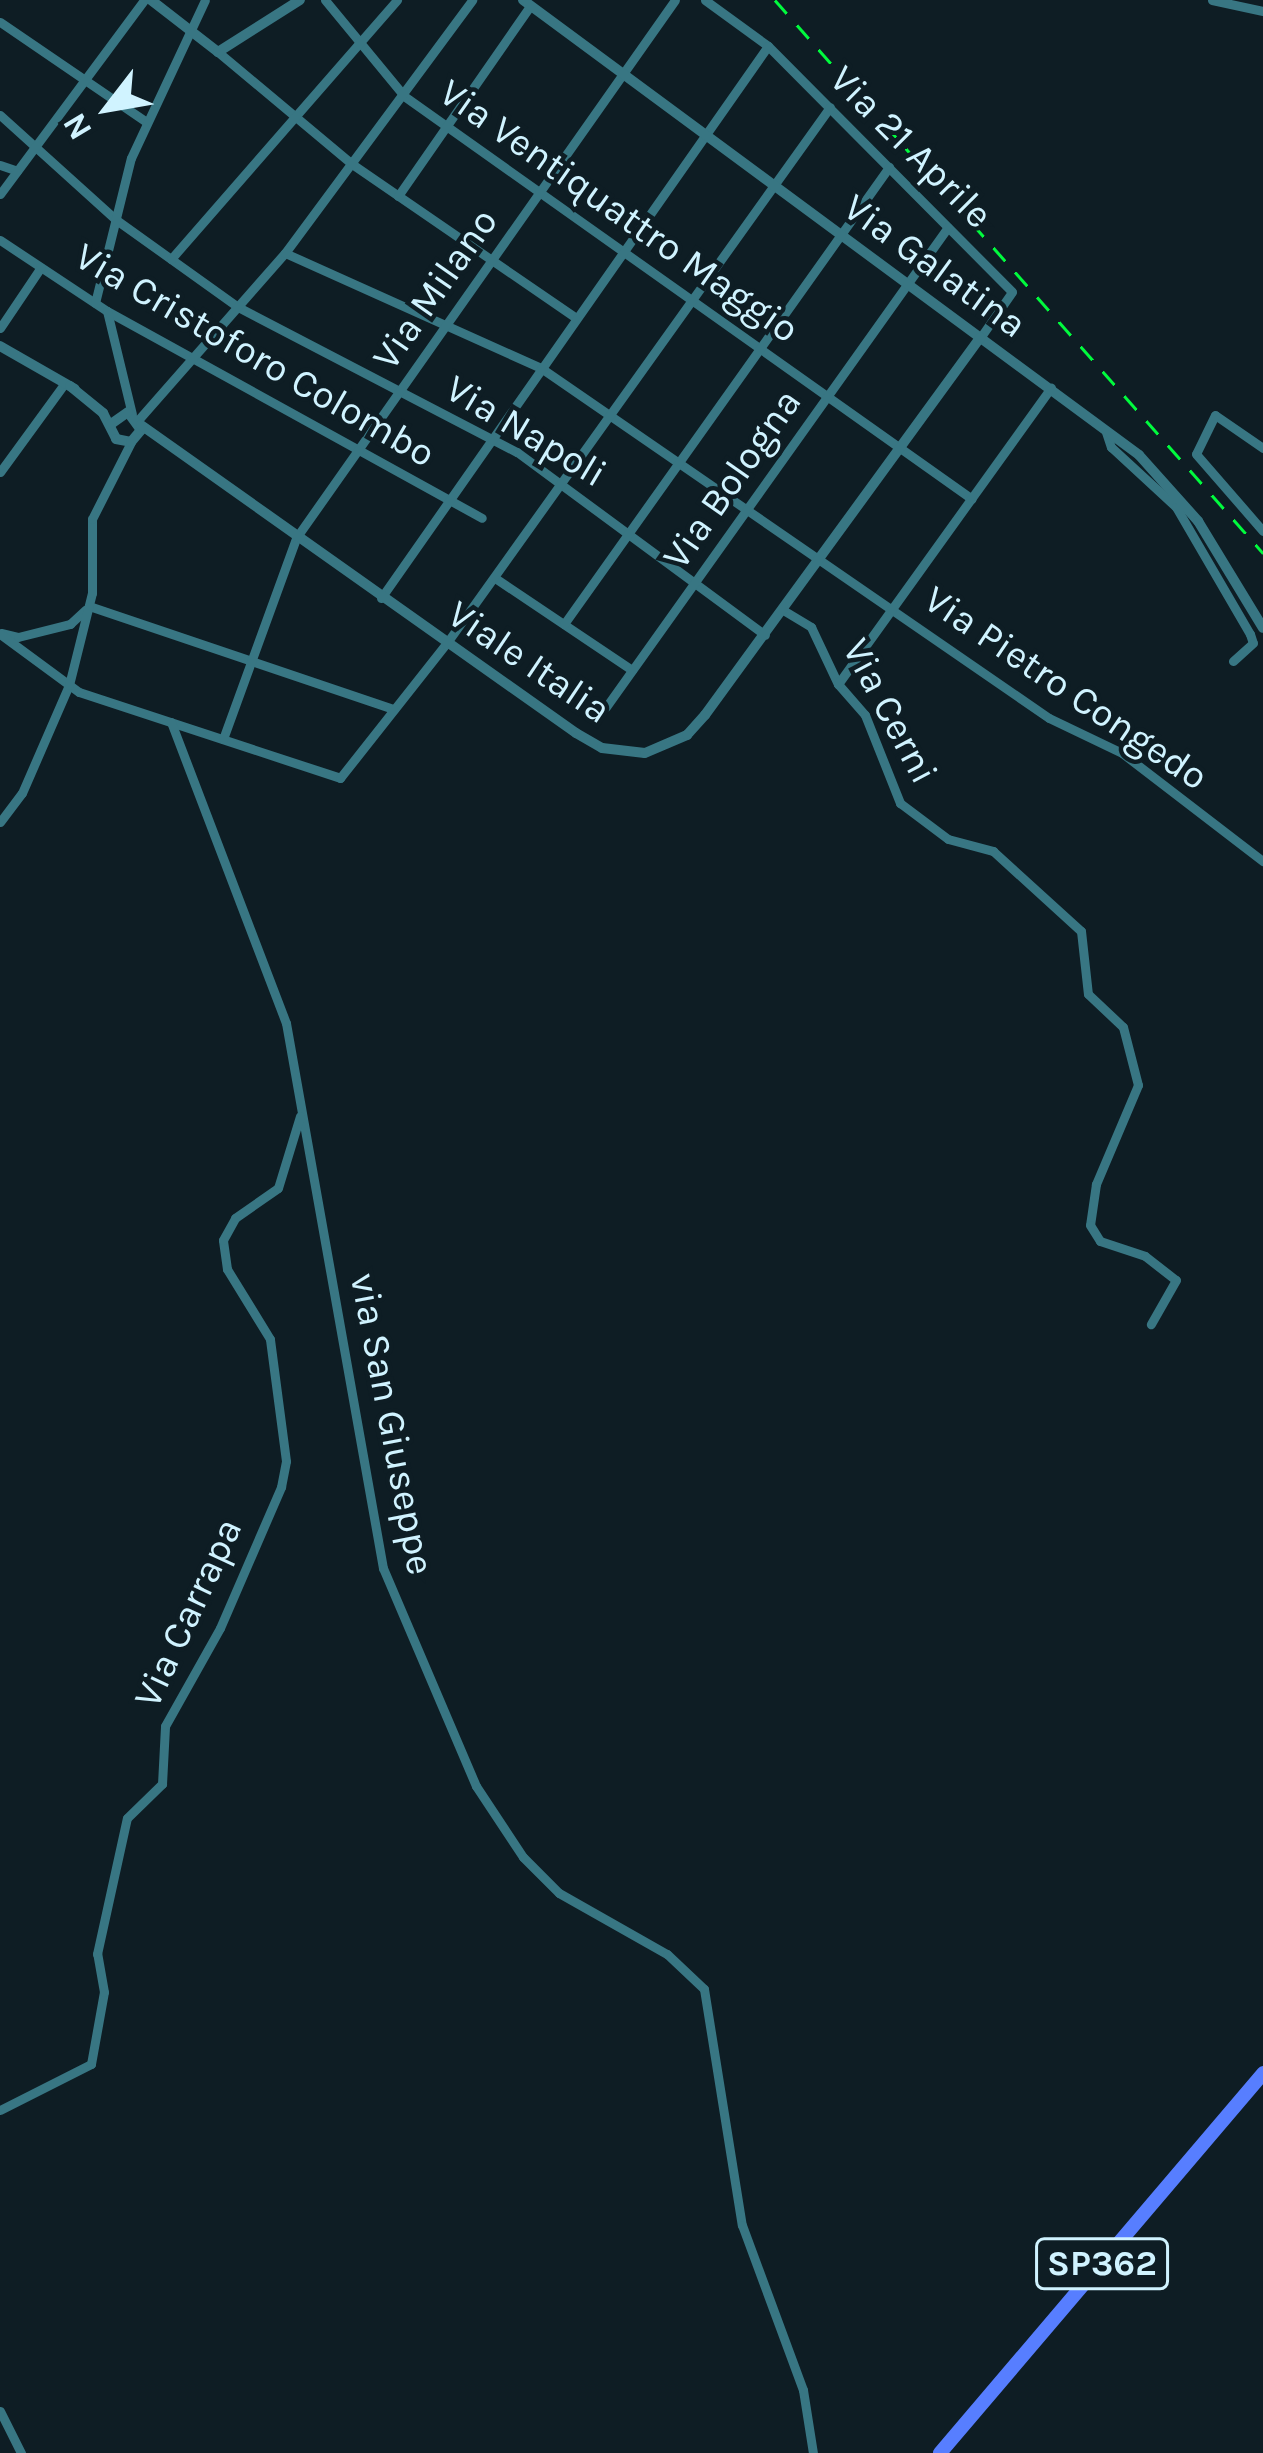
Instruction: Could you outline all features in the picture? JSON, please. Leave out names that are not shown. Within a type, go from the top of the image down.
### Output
[{"type":"main road","name":"SP362","points":[[940,2453],[1263,2073]]},
{"type":"street","points":[[0,194],[148,0],[352,164],[576,318]]},
{"type":"street","points":[[95,303],[145,121],[205,0]]},
{"type":"street","points":[[218,52],[300,0]]},
{"type":"street","name":"Via Ventiquattro Maggio","points":[[325,0],[404,96],[972,499]]},
{"type":"street","points":[[171,259],[397,0]]},
{"type":"street","points":[[111,424],[133,418],[195,357],[285,253],[472,0]]},
{"type":"street","name":"Via Milano","points":[[224,740],[296,538],[675,0]]},
{"type":"street","name":"Via 21 Aprile","points":[[705,0],[768,46],[1012,292],[980,338]]},
{"type":"street","points":[[1212,0],[1263,10]]},
{"type":"street","points":[[398,196],[526,3]]},
{"type":"street","name":"Via Galatina","points":[[526,3],[1105,429],[1198,521],[1263,628]]},
{"type":"street","points":[[0,22],[145,121]]},
{"type":"street","points":[[380,598],[768,46]]},
{"type":"street","points":[[0,633],[69,685],[340,778],[446,644],[830,107]]},
{"type":"street","name":"Via Napoli","points":[[0,115],[115,219],[238,307],[492,438],[563,483],[765,635]]},
{"type":"street","points":[[0,165],[17,171]]},
{"type":"street","points":[[564,624],[889,167]]},
{"type":"street","name":"Via Bologna","points":[[606,707],[948,227]]},
{"type":"street","name":"Via Cristoforo Colombo","points":[[0,240],[107,311],[482,518]]},
{"type":"street","name":"Via Pietro Congedo","points":[[285,253],[542,368],[1058,724],[1122,753],[1263,861]]},
{"type":"street","points":[[0,328],[41,267]]},
{"type":"street","points":[[0,822],[22,793],[69,685],[88,606],[92,519],[134,440],[107,311]]},
{"type":"street","name":"Viale Italia","points":[[0,346],[133,418],[179,458],[446,644],[576,733],[623,754],[686,735],[765,635],[980,338]]},
{"type":"street","points":[[0,472],[4,458],[68,385]]},
{"type":"street","name":"Viale Italia","points":[[68,385],[111,424],[116,439],[134,440],[179,458]]},
{"type":"street","points":[[838,684],[1051,388]]},
{"type":"street","points":[[1263,448],[1215,415],[1196,454],[1263,531]]},
{"type":"street","points":[[1105,429],[1111,447],[1176,507],[1250,634],[1253,644],[1233,662]]},
{"type":"street","points":[[111,480],[116,439]]},
{"type":"street","points":[[494,578],[632,670]]},
{"type":"street","points":[[0,633],[18,637],[70,624],[88,606]]},
{"type":"street","points":[[88,606],[394,710]]},
{"type":"street","name":"Via Cerni","points":[[783,610],[811,628],[838,684],[865,715],[900,803],[948,839],[993,851],[1081,931],[1088,994],[1123,1027],[1138,1085],[1096,1184],[1090,1225],[1100,1241],[1145,1256],[1176,1280],[1150,1324]]},
{"type":"street","name":"via San Giuseppe","points":[[170,722],[253,922],[286,1023],[383,1568],[476,1786],[523,1857],[559,1893],[667,1954],[704,1990],[746,2239],[803,2390],[813,2453]]},
{"type":"street","name":"Via Carrapa","points":[[0,2110],[91,2064],[104,1992],[98,1954],[127,1818],[162,1784],[165,1726],[220,1628],[281,1487],[286,1461],[269,1339],[227,1269],[223,1240],[235,1218],[278,1189],[302,1111]]},
{"type":"street","points":[[0,2411],[21,2453]]},
{"type":"railway","points":[[775,0],[1263,553]]}]
